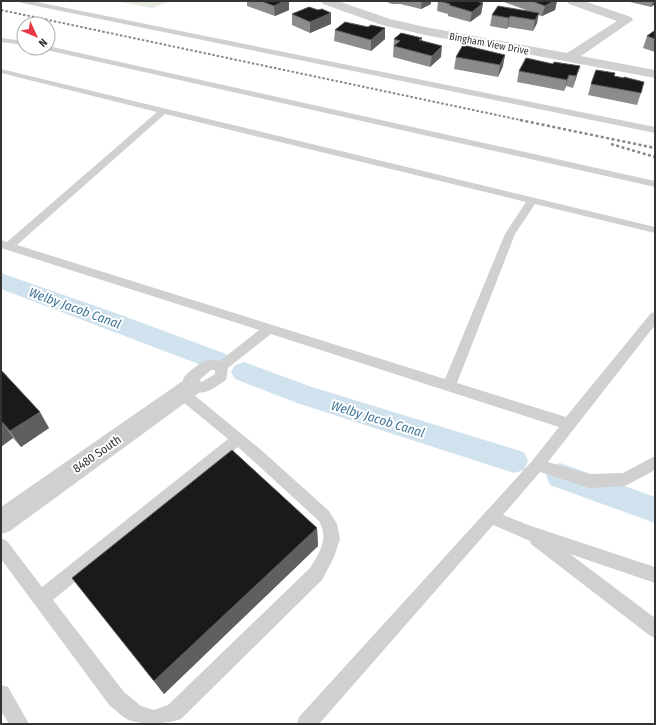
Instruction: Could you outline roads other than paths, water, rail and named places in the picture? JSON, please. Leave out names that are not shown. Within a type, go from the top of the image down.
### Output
[{"type":"street","name":"Bingham View Drive","points":[[327,1],[386,22],[425,32],[655,74]]},
{"type":"street","points":[[569,58],[627,20],[573,1]]},
{"type":"street","name":"8480 South","points":[[1,522],[187,389]]},
{"type":"lane","points":[[22,1],[655,130]]},
{"type":"lane","points":[[1,40],[16,42]]},
{"type":"lane","points":[[56,50],[655,184]]},
{"type":"lane","points":[[1,71],[655,230]]},
{"type":"lane","points":[[5,246],[164,110]]},
{"type":"lane","points":[[450,386],[510,234],[532,200]]},
{"type":"lane","points":[[5,246],[569,424]]},
{"type":"lane","points":[[306,724],[537,465],[655,316]]},
{"type":"lane","points":[[187,389],[204,388],[221,376],[222,366],[269,329]]},
{"type":"lane","points":[[1,546],[117,699],[136,714],[154,719],[174,712],[316,574],[330,549],[333,537],[330,524],[324,516],[238,439],[187,389]]},
{"type":"lane","points":[[41,599],[238,439]]},
{"type":"lane","points":[[537,465],[589,481],[625,479],[655,462]]},
{"type":"lane","points":[[491,517],[529,533],[655,575]]},
{"type":"lane","points":[[529,533],[655,629]]},
{"type":"lane","points":[[1,694],[20,724]]},
{"type":"waterway","name":"Welby Jacob Canal","points":[[1,281],[113,321],[217,361]]},
{"type":"waterway","name":"Welby Jacob Canal","points":[[244,372],[306,396],[514,461]]},
{"type":"waterway","name":"Welby Jacob Canal","points":[[560,476],[655,510]]},
{"type":"railway","points":[[1,10],[525,121]]},
{"type":"railway","points":[[520,120],[655,148]]},
{"type":"railway","points":[[611,144],[655,157]]}]
